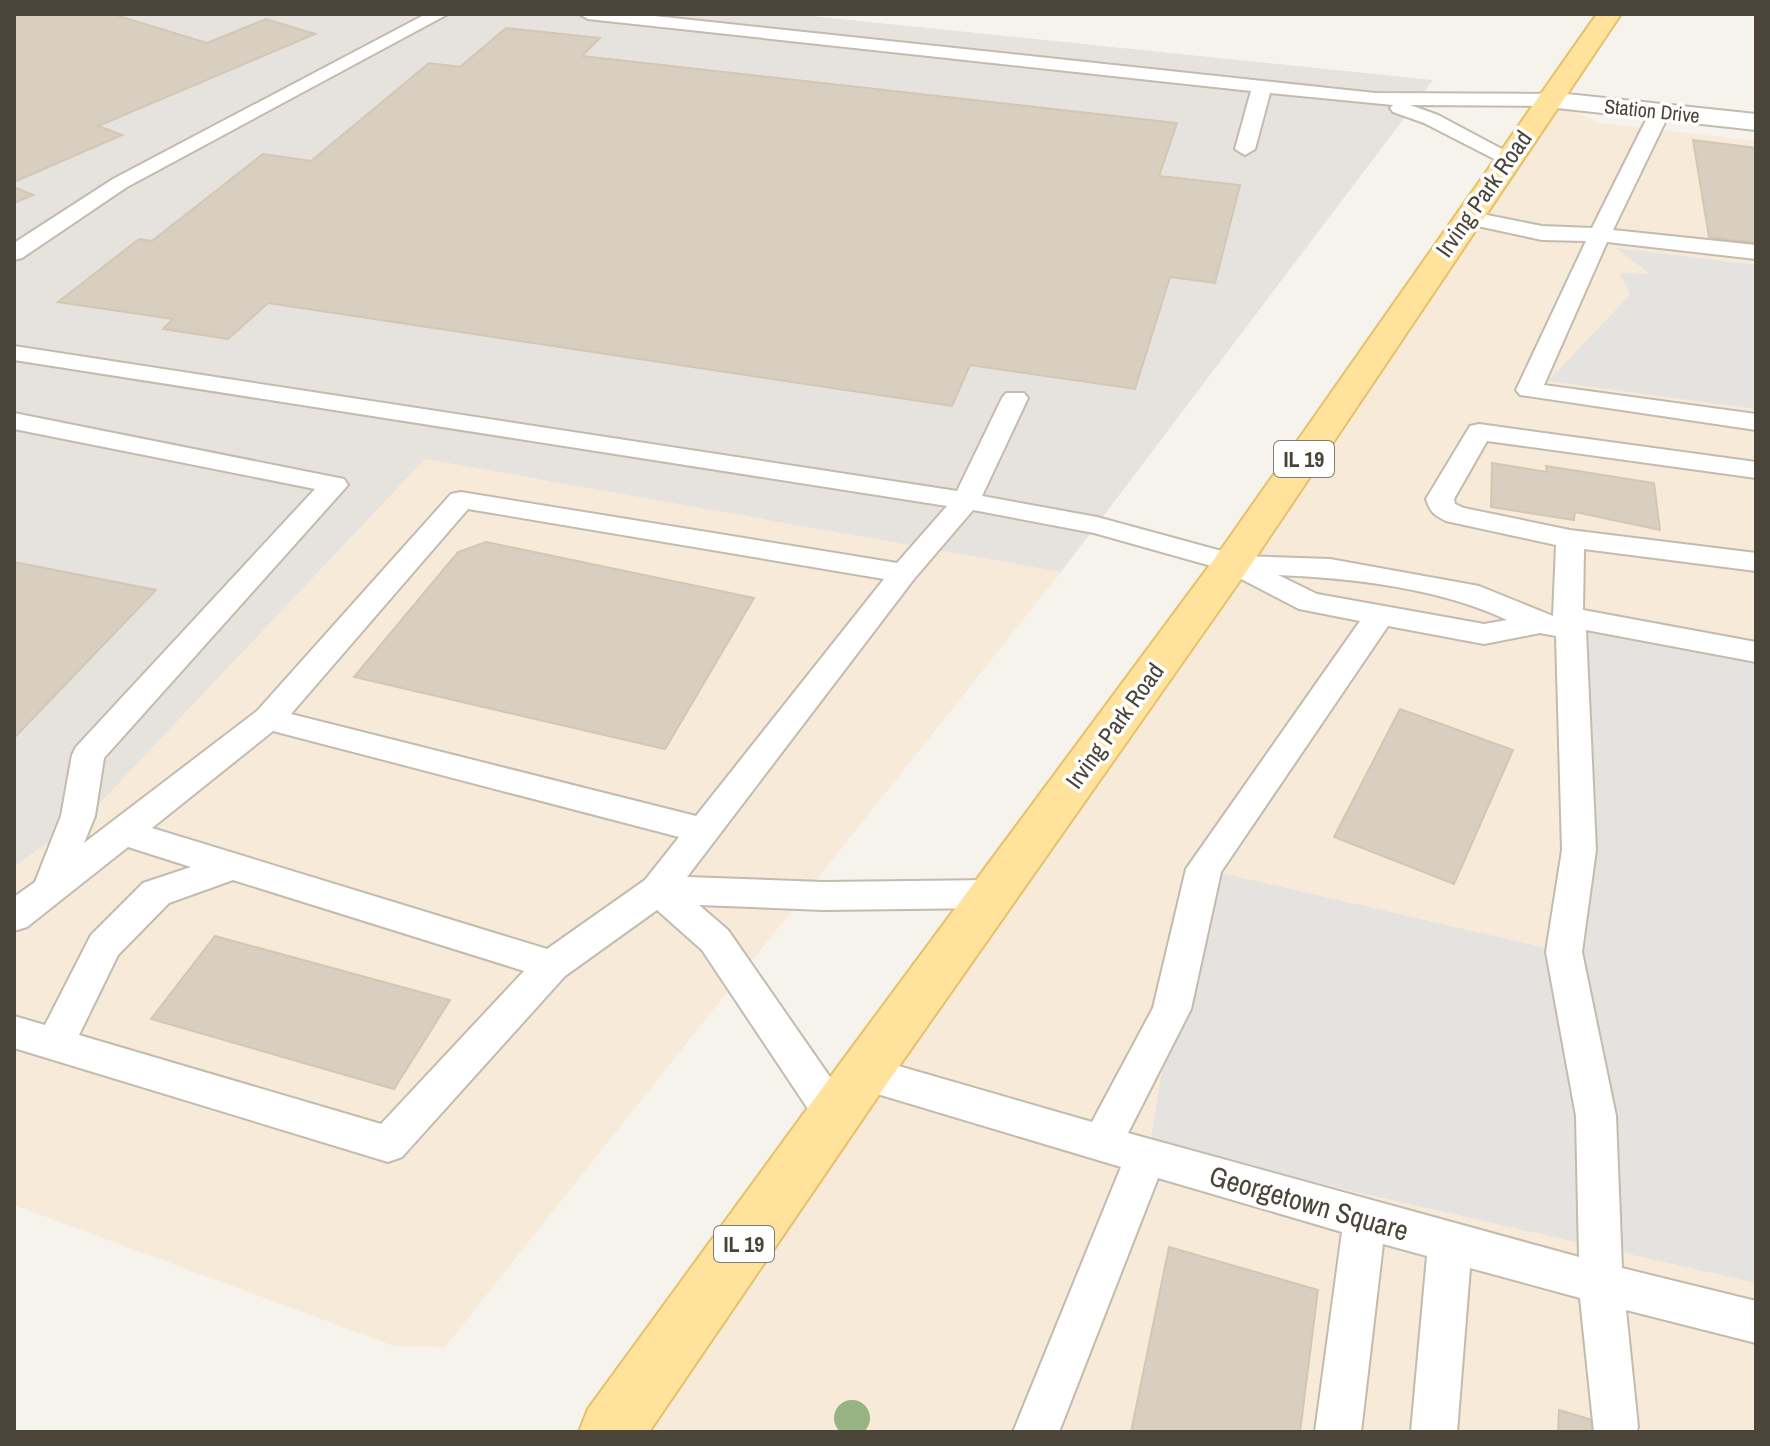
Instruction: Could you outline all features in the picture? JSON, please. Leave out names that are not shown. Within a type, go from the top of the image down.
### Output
[{"type":"main road","name":"Irving Park Road","points":[[611,1432],[849,1094],[1232,563],[1508,160],[1602,16]]},
{"type":"street","name":"Station Drive","points":[[1548,100],[1756,122]]},
{"type":"lane","points":[[14,253],[120,183],[439,14]]},
{"type":"lane","points":[[588,14],[1375,99],[1548,100]]},
{"type":"lane","points":[[1245,149],[1262,87]]},
{"type":"lane","points":[[1375,99],[1431,119],[1508,160]]},
{"type":"lane","points":[[1660,112],[1529,390],[1756,422]]},
{"type":"lane","points":[[1474,207],[1542,233],[1601,235],[1756,252]]},
{"type":"lane","points":[[14,353],[966,501],[1097,525],[1232,563],[1309,602],[1484,634],[1559,623]]},
{"type":"lane","points":[[14,1032],[388,1144],[552,965],[658,890],[904,573],[966,501],[1015,398]]},
{"type":"lane","points":[[14,421],[334,485],[88,755],[78,816],[49,890]]},
{"type":"lane","points":[[1756,470],[1479,432],[1440,499],[1443,509],[1456,515],[1570,539],[1756,562]]},
{"type":"lane","points":[[14,917],[268,719],[461,500],[904,573]]},
{"type":"lane","points":[[1570,539],[1559,623],[1579,850],[1564,952],[1596,1116],[1601,1285],[1615,1427]]},
{"type":"lane","points":[[1232,563],[1330,568],[1479,595],[1559,623],[1756,652]]},
{"type":"lane","points":[[1102,1143],[1172,1009],[1204,869],[1380,615]]},
{"type":"lane","points":[[268,719],[704,831]]},
{"type":"lane","points":[[122,832],[552,965]]},
{"type":"lane","points":[[55,1044],[104,945],[156,893],[232,866]]},
{"type":"lane","points":[[658,890],[823,896],[993,894]]},
{"type":"lane","points":[[658,890],[715,940],[849,1094]]},
{"type":"lane","name":"Georgetown Square","points":[[849,1094],[1102,1143],[1601,1285],[1756,1322]]},
{"type":"lane","points":[[1036,1432],[1146,1156]]},
{"type":"lane","points":[[1338,1432],[1365,1219]]},
{"type":"lane","points":[[1434,1432],[1450,1243]]},
{"type":"shaded area","points":[[25,14],[792,14],[1433,80],[1061,572],[425,459],[98,805],[14,867],[14,18]]},
{"type":"shaded area","points":[[1557,105],[1601,123],[1756,141],[1756,1432],[640,1432]]},
{"type":"shaded area","points":[[1616,248],[1756,265],[1756,409],[1548,381],[1630,295],[1620,273],[1650,274]]},
{"type":"shaded area","points":[[425,459],[1061,572],[445,1347],[394,1346],[14,1205],[14,867],[98,805]]},
{"type":"shaded area","points":[[1570,617],[1756,652],[1756,1283],[1150,1145],[1172,1009],[1204,869],[1563,952]]},
{"type":"building","points":[[14,14],[112,14],[207,43],[266,19],[315,34],[98,126],[122,135],[14,182]]},
{"type":"building","points":[[506,28],[600,38],[582,56],[1177,123],[1159,176],[1240,185],[1215,283],[1170,277],[1135,389],[970,365],[952,406],[268,303],[228,339],[163,329],[173,319],[58,302],[139,239],[152,241],[263,154],[311,161],[429,63],[460,67]]},
{"type":"building","points":[[1693,140],[1756,148],[1756,243],[1709,237]]},
{"type":"building","points":[[14,187],[33,195],[14,203]]},
{"type":"building","points":[[1492,463],[1547,472],[1546,466],[1654,483],[1660,530],[1575,512],[1574,520],[1491,507]]},
{"type":"building","points":[[486,542],[754,598],[665,749],[354,677],[458,552]]},
{"type":"building","points":[[14,562],[156,590],[14,738]]},
{"type":"building","points":[[1400,709],[1513,750],[1454,884],[1334,837]]},
{"type":"building","points":[[215,936],[450,1000],[394,1089],[151,1019]]},
{"type":"building","points":[[1169,1247],[1318,1290],[1300,1432],[1131,1432]]},
{"type":"building","points":[[1559,1410],[1633,1432],[1558,1432]]}]
